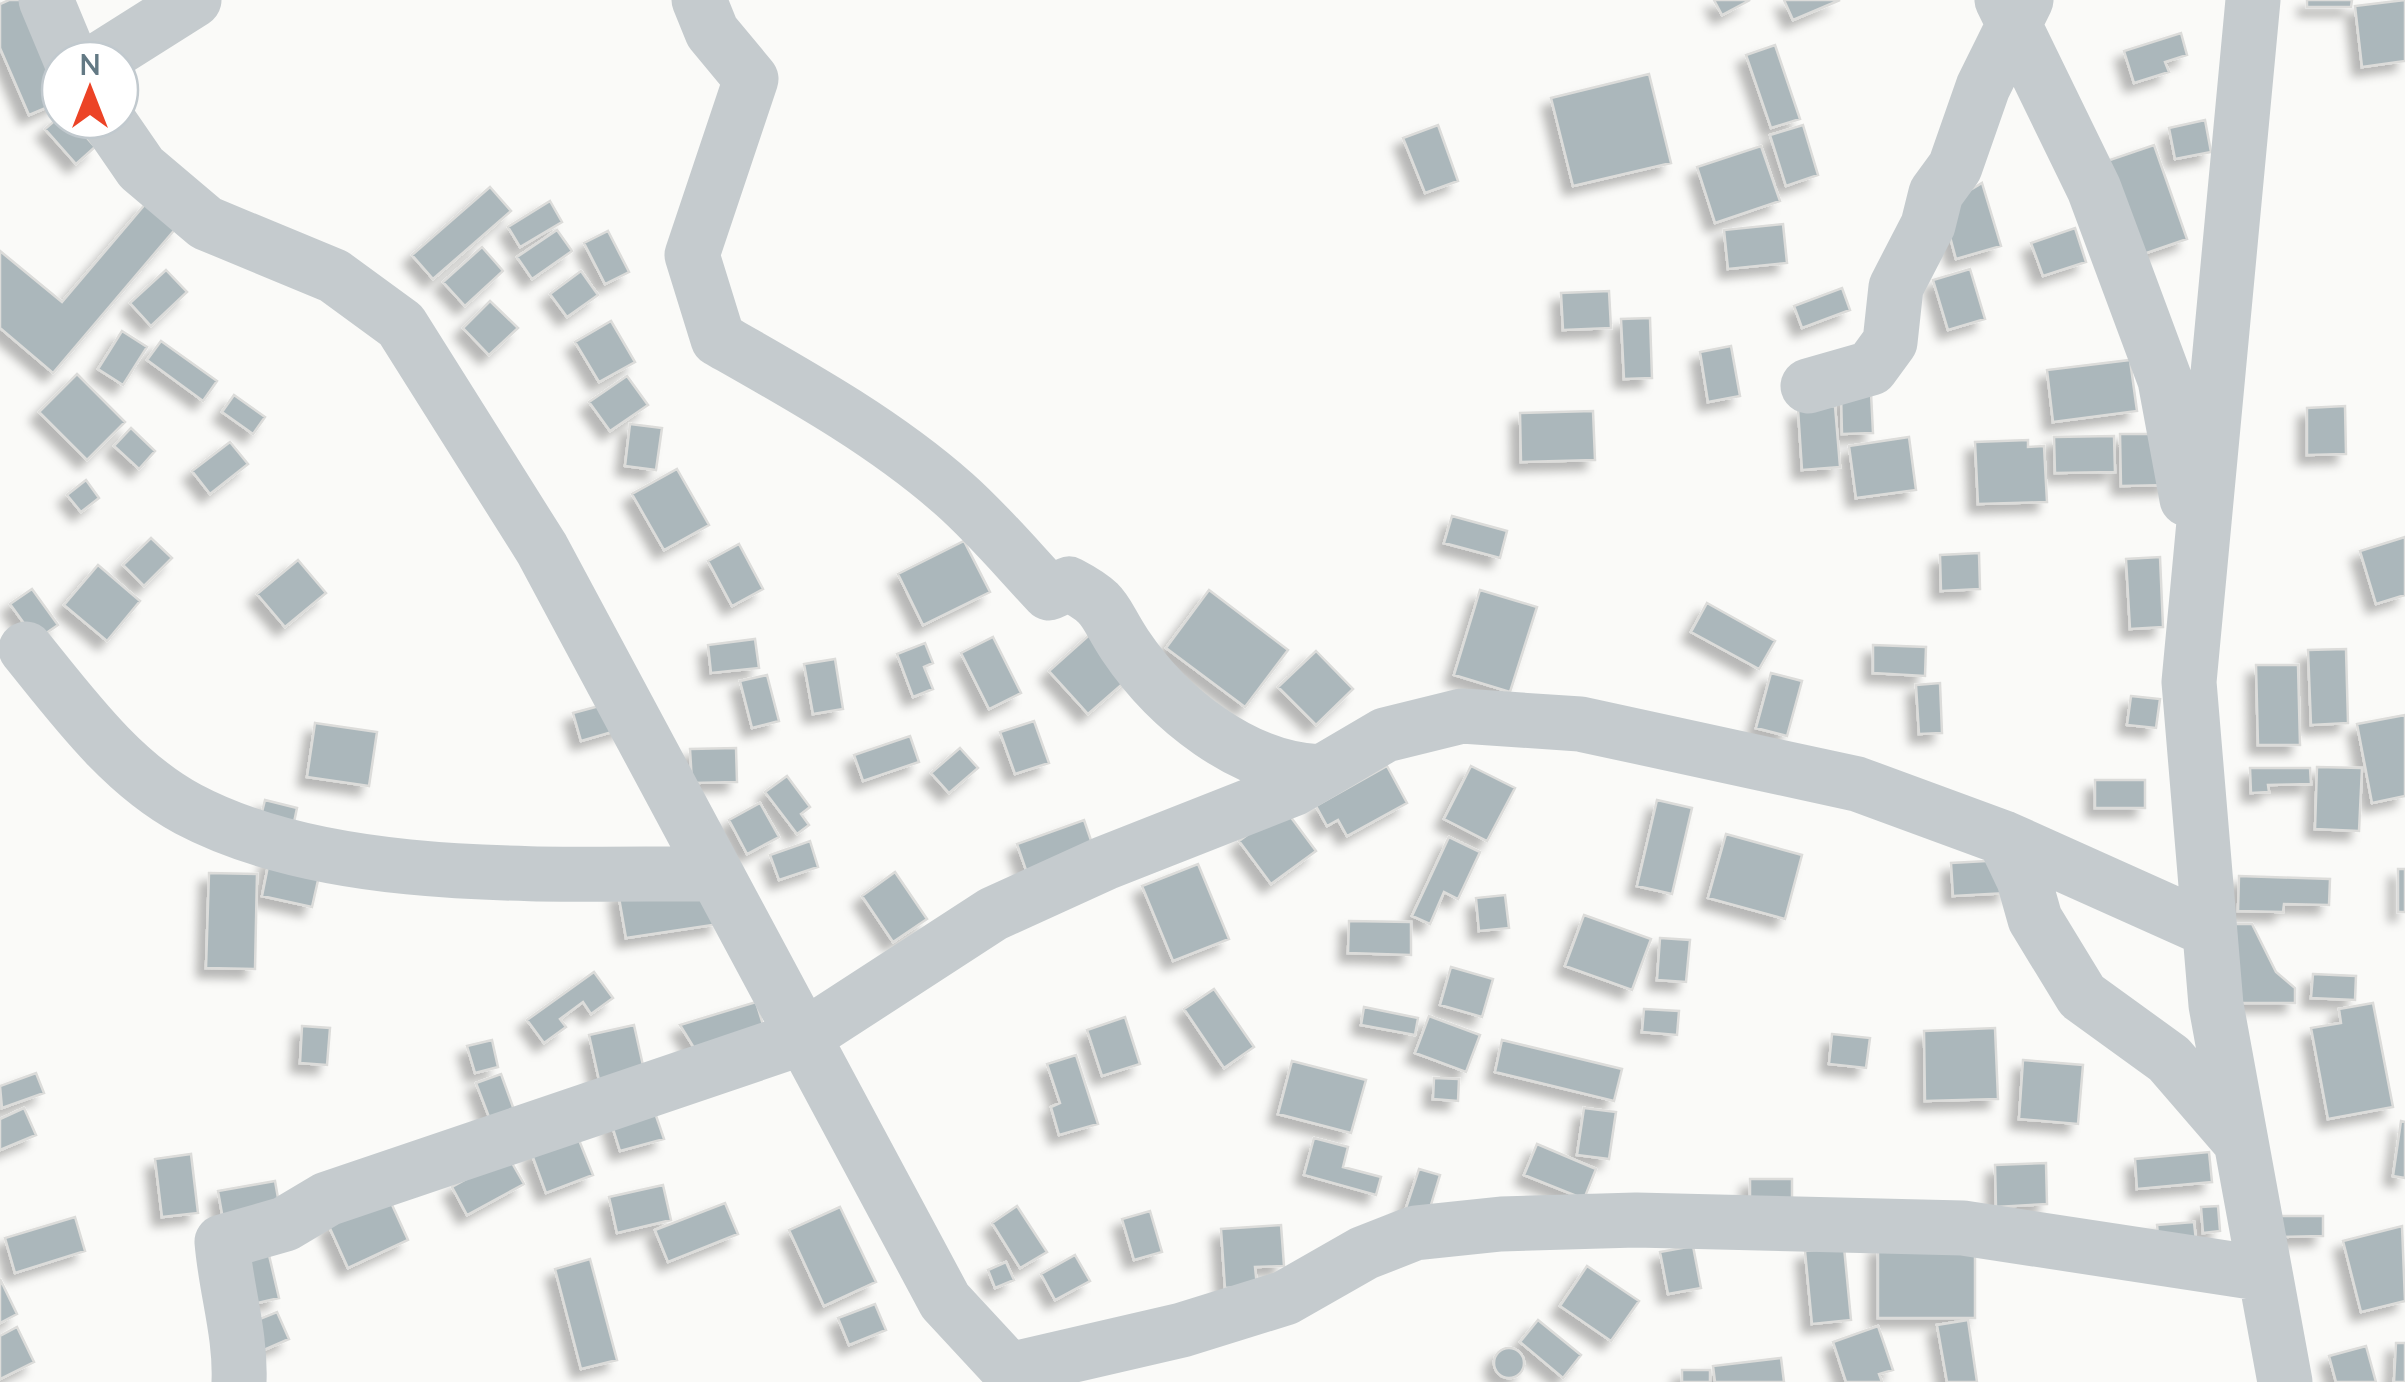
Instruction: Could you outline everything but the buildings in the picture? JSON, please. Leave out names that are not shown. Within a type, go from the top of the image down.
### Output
[{"type":"street","points":[[46,0],[63,40]]},
{"type":"street","points":[[131,40],[194,0]]},
{"type":"street","points":[[699,0],[712,32],[750,79],[692,254],[718,339],[878,435],[923,468],[957,497],[1049,594],[1069,584],[1102,602],[1125,644],[1150,676],[1212,731],[1246,755],[1287,771],[1321,772]]},
{"type":"street","points":[[2253,0],[2189,682],[2216,1005],[2285,1382]]},
{"type":"street","points":[[2015,8],[2094,189],[2166,380],[2200,571]]},
{"type":"street","points":[[1808,386],[1871,368],[1890,342],[1896,286],[1928,225],[1936,193],[1955,168],[2015,8]]},
{"type":"street","points":[[122,140],[141,168],[206,222],[334,276],[401,325],[542,549],[945,1301],[1014,1376],[1285,1298],[1364,1253],[1414,1233],[1501,1224],[1636,1220],[1963,1228],[2265,1274]]},
{"type":"street","points":[[26,650],[100,740],[186,808],[259,838],[375,863],[489,873],[715,874]]},
{"type":"street","points":[[239,1382],[241,1342],[222,1242],[284,1224],[327,1199],[802,1038],[993,914],[1105,863],[1293,789],[1385,735],[1462,716],[1580,724],[1856,784],[2004,838],[2209,930]]},
{"type":"street","points":[[2004,838],[2024,880],[2034,919],[2082,996],[2170,1060],[2240,1142]]}]
